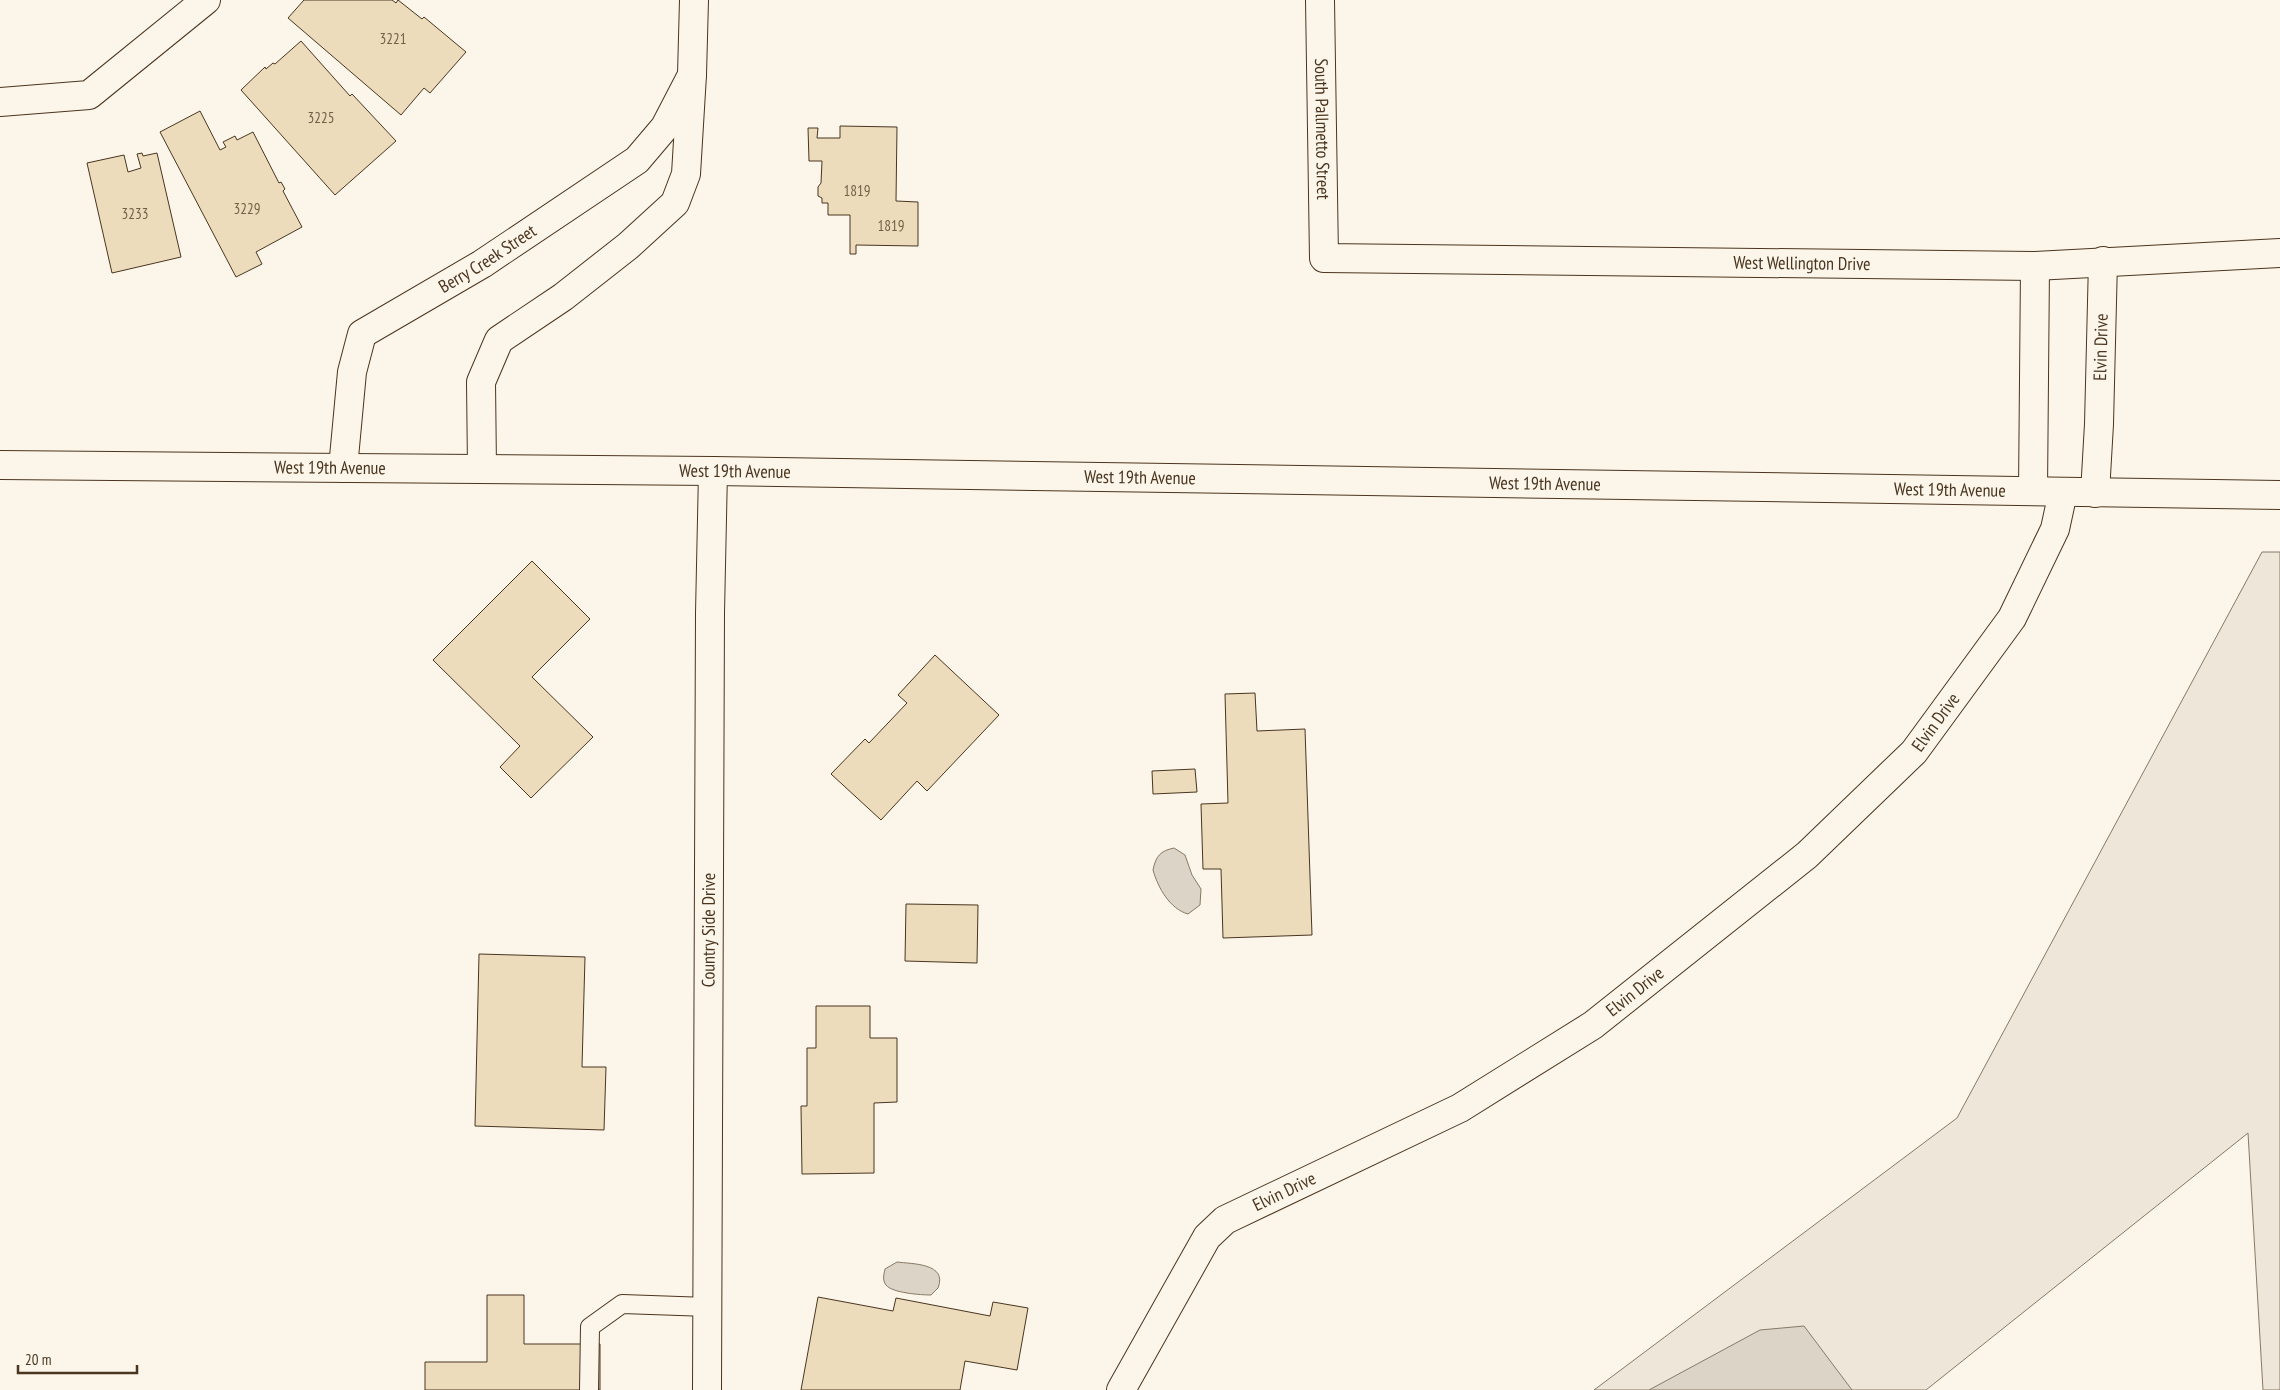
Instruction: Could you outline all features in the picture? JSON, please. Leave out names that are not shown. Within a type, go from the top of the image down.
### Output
[{"type":"street","points":[[0,102],[89,95],[206,0]]},
{"type":"street","name":"Berry Creek Street","points":[[482,469],[481,382],[499,340],[563,297],[628,246],[675,202],[686,174],[694,0]]},
{"type":"street","name":"South Pallmetto Street","points":[[1320,0],[1324,258]]},
{"type":"street","name":"Berry Creek Street","points":[[343,468],[352,372],[362,334],[482,264],[637,160],[665,127],[692,75]]},
{"type":"street","name":"West Wellington Drive","points":[[1324,258],[2035,266],[2280,253]]},
{"type":"street","name":"Elvin Drive","points":[[2095,492],[2099,424],[2103,261]]},
{"type":"street","points":[[2033,491],[2035,266]]},
{"type":"street","name":"West 19th Avenue","points":[[0,465],[713,471],[2280,495]]},
{"type":"street","name":"Country Side Drive","points":[[707,1390],[710,613],[713,471]]},
{"type":"street","name":"Elvin Drive","points":[[1121,1390],[1207,1237],[1224,1220],[1460,1108],[1593,1025],[1807,855],[1914,752],[2012,618],[2055,529],[2063,492]]},
{"type":"lane","points":[[589,1390],[590,1327],[622,1304],[708,1307]]},
{"type":"shaded area","points":[[2262,552],[2280,552],[2280,1390],[2263,1390],[2248,1133],[1926,1390],[1594,1390],[1957,1118]]},
{"type":"shaded area","points":[[1174,848],[1185,855],[1192,875],[1201,889],[1200,905],[1188,914],[1170,903],[1158,884],[1153,870],[1159,855]]},
{"type":"shaded area","points":[[897,1262],[927,1266],[933,1269],[938,1274],[940,1280],[938,1288],[931,1295],[921,1295],[889,1288],[884,1281],[885,1269]]},
{"type":"shaded area","points":[[1804,1326],[1852,1390],[1649,1390],[1760,1330]]},
{"type":"building","points":[[304,0],[392,0],[396,3],[398,0],[422,19],[424,17],[466,52],[430,93],[424,88],[401,115],[288,18]]},
{"type":"building","points":[[301,41],[350,96],[352,94],[396,141],[335,195],[241,90],[265,67],[266,69],[273,63],[275,64]]},
{"type":"building","points":[[200,111],[220,150],[226,147],[223,142],[235,136],[237,140],[253,132],[279,183],[281,182],[285,189],[283,191],[302,227],[256,252],[262,264],[236,277],[160,132]]},
{"type":"building","points":[[840,126],[897,127],[896,201],[918,202],[918,246],[856,245],[856,254],[850,254],[850,215],[828,215],[828,203],[822,203],[822,198],[818,196],[818,187],[821,183],[822,161],[809,161],[808,128],[818,128],[817,138],[840,138]]},
{"type":"building","points":[[142,153],[143,156],[157,153],[181,257],[112,273],[87,163],[124,155],[128,172],[141,168],[137,154]]},
{"type":"building","points":[[532,561],[590,619],[532,677],[593,737],[531,798],[500,767],[520,746],[433,660]]},
{"type":"building","points":[[935,655],[999,715],[927,791],[917,781],[881,820],[831,774],[865,739],[869,743],[907,703],[898,695]]},
{"type":"building","points":[[1255,693],[1257,731],[1305,729],[1312,935],[1223,938],[1221,869],[1203,869],[1201,804],[1228,803],[1225,694]]},
{"type":"building","points":[[1195,769],[1197,792],[1153,794],[1152,771]]},
{"type":"building","points":[[906,904],[978,905],[977,963],[905,961]]},
{"type":"building","points":[[479,954],[585,957],[582,1067],[606,1067],[604,1130],[475,1126]]},
{"type":"building","points":[[816,1006],[870,1006],[870,1038],[897,1038],[897,1102],[874,1103],[874,1173],[802,1174],[801,1106],[807,1106],[807,1048],[816,1048]]},
{"type":"building","points":[[487,1295],[524,1295],[524,1344],[600,1344],[600,1390],[425,1390],[425,1362],[487,1362]]},
{"type":"building","points":[[818,1297],[893,1311],[896,1298],[990,1316],[993,1302],[1028,1308],[1017,1370],[965,1361],[960,1390],[801,1390]]}]
